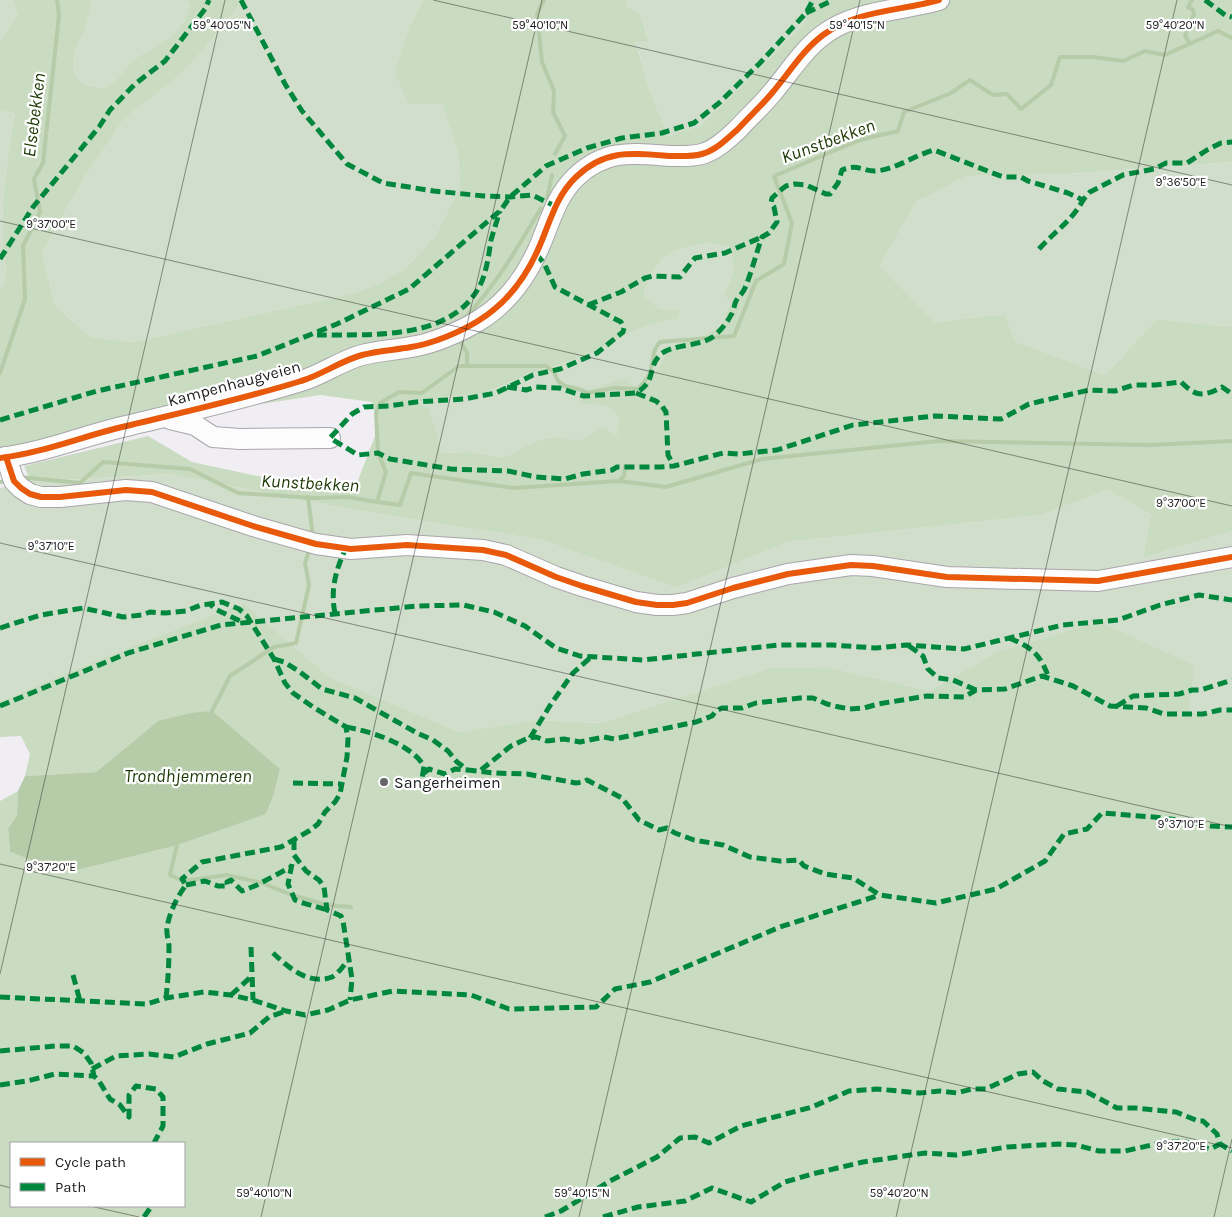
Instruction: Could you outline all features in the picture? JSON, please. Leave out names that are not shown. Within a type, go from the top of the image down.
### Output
[{"type":"street","name":"Kampenhaugveien","points":[[3,458],[36,452],[106,432],[193,411],[304,380],[340,362],[364,355],[415,347],[458,332],[499,307],[517,285],[536,254],[555,206],[575,178],[596,162],[610,156],[631,154],[682,156],[703,154],[723,143],[770,95],[807,50],[822,36],[841,23],[875,13],[939,0]]},
{"type":"street","points":[[164,417],[195,425],[213,437],[240,439],[330,438]]},
{"type":"street","points":[[3,458],[14,481],[30,494],[41,497],[60,497],[126,490],[152,492],[253,526],[316,544],[351,549],[407,545],[483,550],[506,555],[582,586],[636,602],[657,605],[687,603],[733,588],[788,574],[851,566],[873,566],[947,577],[1098,581],[1232,557]]},
{"type":"shaded area","points":[[0,0],[13,0],[18,15],[0,41]]},
{"type":"shaded area","points":[[13,0],[92,0],[86,28],[75,50],[73,73],[84,85],[103,88],[117,79],[132,60],[171,37],[185,20],[190,7],[187,0],[243,0],[204,49],[181,74],[124,119],[81,183],[42,253],[55,305],[90,337],[133,342],[355,293],[383,282],[406,268],[435,236],[460,187],[458,154],[442,104],[408,104],[395,72],[412,22],[423,0],[626,0],[628,7],[639,12],[649,41],[636,42],[650,91],[668,136],[701,125],[768,60],[805,22],[808,0],[1232,0],[1232,162],[1066,174],[967,176],[916,202],[880,266],[935,322],[1005,314],[1015,341],[1105,375],[1157,319],[1232,327],[1232,531],[1143,558],[1151,514],[1108,489],[1041,515],[788,542],[676,588],[542,540],[349,509],[169,474],[31,482],[24,466],[148,436],[192,462],[281,481],[357,483],[378,428],[372,402],[320,395],[222,410],[0,451],[0,289],[5,279],[6,270],[2,215],[7,164],[15,114],[0,110],[0,41],[18,15]],"holes":[[[709,243],[729,247],[734,268],[724,294],[731,302],[722,324],[706,335],[670,346],[655,373],[646,374],[644,391],[639,393],[625,378],[582,393],[580,403],[608,407],[619,419],[616,437],[603,426],[580,441],[553,437],[535,441],[505,457],[468,452],[441,453],[428,408],[412,403],[454,396],[478,395],[525,376],[582,357],[647,325],[677,319],[680,310],[661,310],[644,296],[650,276],[657,264],[669,253],[683,248]]]},
{"type":"shaded area","points":[[92,0],[187,0],[190,7],[185,20],[171,37],[132,60],[117,79],[103,88],[84,85],[73,73],[75,50],[86,28]]},
{"type":"shaded area","points":[[243,0],[423,0],[412,22],[458,154],[460,187],[435,236],[406,268],[383,282],[355,293],[133,342],[90,337],[55,305],[42,253],[81,183],[124,119],[181,74],[204,49]]},
{"type":"shaded area","points":[[626,0],[808,0],[805,22],[768,60],[701,125],[668,136],[650,91],[636,41],[649,40],[639,12],[628,7]]},
{"type":"shaded area","points":[[0,110],[15,114],[3,198],[2,231],[6,269],[5,279],[0,289]]},
{"type":"shaded area","points":[[1232,162],[1232,327],[1157,319],[1105,375],[1015,341],[1005,314],[935,322],[880,266],[916,202],[967,176],[1066,174]]},
{"type":"shaded area","points":[[709,243],[729,247],[734,268],[724,293],[732,302],[722,324],[706,335],[670,346],[655,373],[646,374],[644,391],[580,403],[608,407],[619,419],[616,438],[603,426],[580,442],[553,437],[535,441],[505,457],[468,452],[441,453],[434,431],[427,420],[411,403],[454,396],[478,395],[525,376],[582,357],[647,325],[677,319],[679,310],[661,310],[644,296],[648,279],[657,264],[669,253]]},
{"type":"shaded area","points":[[169,474],[349,509],[542,540],[676,588],[788,542],[1041,515],[1108,488],[1151,513],[1143,558],[1232,531],[1232,713],[1188,713],[995,653],[929,691],[828,667],[769,668],[601,723],[533,720],[460,732],[329,677],[244,603],[109,655],[0,701],[0,488],[31,482]]},
{"type":"shaded area","points":[[244,603],[329,677],[460,732],[533,720],[601,723],[769,668],[828,667],[929,691],[995,653],[1099,622],[1194,665],[1188,713],[1232,713],[1232,1217],[0,1217],[0,801],[18,791],[17,815],[8,829],[10,852],[36,862],[77,870],[266,814],[274,794],[280,769],[158,721],[96,772],[25,776],[30,754],[21,736],[0,737],[0,701],[109,655]]},
{"type":"water","name":"Trondhjemmeren","points":[[212,711],[280,769],[274,794],[266,814],[177,845],[77,870],[36,862],[10,852],[8,829],[17,815],[18,791],[25,776],[96,772],[158,721],[191,713]]},
{"type":"waterway","name":"Elsebekken","points":[[0,373],[25,299],[23,246],[40,212],[34,179],[43,163],[59,15],[57,0]]},
{"type":"waterway","points":[[544,0],[537,14],[542,62],[554,91],[553,112],[565,136],[555,154]]},
{"type":"waterway","points":[[1189,43],[1185,35],[1194,14],[1193,10],[1188,7],[1192,0]]},
{"type":"waterway","name":"Kunstbekken","points":[[19,477],[80,483],[103,462],[190,469],[238,493],[314,498],[348,497],[377,502],[386,472],[378,453],[376,413],[380,403],[399,392],[422,393],[459,366],[546,366],[554,372],[558,381],[565,386],[588,393],[614,388],[638,389],[649,375],[654,351],[660,342],[734,336],[756,281],[784,264],[792,223],[774,176],[860,140],[898,131],[904,112],[951,93],[970,80],[993,95],[1007,94],[1021,109],[1051,85],[1060,57],[1093,57],[1123,61],[1145,51],[1165,55],[1218,31],[1232,38]]},
{"type":"waterway","points":[[547,199],[552,175]]},
{"type":"waterway","points":[[465,318],[497,279],[541,208]]},
{"type":"waterway","points":[[458,337],[467,353],[467,366]]},
{"type":"waterway","points":[[377,502],[400,505],[411,473],[513,488],[619,481],[666,487],[762,459],[939,441],[1149,445],[1232,441]]},
{"type":"waterway","points":[[619,481],[624,476],[625,466]]},
{"type":"waterway","name":"Elsebekken","points":[[0,482],[8,481]]},
{"type":"waterway","points":[[308,497],[313,537]]},
{"type":"waterway","points":[[212,711],[230,676],[274,647],[296,643],[309,585],[305,563],[310,548]]},
{"type":"waterway","points":[[177,845],[170,875],[183,881],[227,875],[262,883],[292,895],[327,905],[351,907]]},
{"type":"marked path","points":[[0,259],[33,207],[99,127],[110,110],[135,84],[165,61],[205,9],[209,0]]},
{"type":"marked path","points":[[241,0],[285,84],[302,111],[347,164],[383,183],[484,196],[510,197],[532,195],[555,206]]},
{"type":"marked path","points":[[0,420],[97,391],[257,356],[337,324],[409,289],[501,210],[510,197],[546,166],[587,148],[622,138],[662,133],[694,123],[719,103],[760,63],[806,13],[813,0]]},
{"type":"marked path","points":[[806,13],[833,0]]},
{"type":"marked path","points":[[1205,0],[1225,15],[1232,17]]},
{"type":"marked path","points":[[507,387],[526,390],[536,387],[559,388],[584,396],[636,393],[643,388],[647,384],[656,360],[665,351],[705,341],[719,331],[727,321],[733,312],[736,301],[745,288],[762,237],[769,233],[777,222],[774,207],[771,203],[772,198],[786,186],[795,184],[806,185],[830,194],[838,183],[842,170],[852,167],[872,171],[884,170],[934,150],[1003,177],[1021,177],[1083,200],[1090,192],[1123,175],[1154,169],[1166,163],[1187,163],[1221,143],[1232,142]]},
{"type":"marked path","points":[[1039,249],[1068,220],[1083,200]]},
{"type":"marked path","points":[[317,335],[386,334],[410,331],[432,325],[453,315],[469,301],[482,281],[500,211]]},
{"type":"marked path","points":[[588,305],[621,292],[645,278],[653,276],[680,277],[695,258],[725,253],[762,237]]},
{"type":"marked path","points":[[536,254],[544,263],[555,287],[621,322],[624,328],[623,332],[597,353],[560,369],[533,375],[496,393],[464,399],[364,407],[352,414],[330,438],[358,455],[378,453],[390,459],[451,469],[508,471],[536,477],[565,479],[583,474],[612,470],[617,467],[674,466],[723,453],[739,454],[777,450],[853,425],[935,416],[1001,419],[1029,404],[1089,390],[1115,391],[1134,385],[1181,382],[1191,391],[1200,394],[1210,393],[1222,387],[1232,394]]},
{"type":"marked path","points":[[636,393],[656,401],[666,412],[668,455],[674,466]]},
{"type":"marked path","points":[[335,613],[333,596],[335,580],[346,548]]},
{"type":"marked path","points":[[0,706],[128,653],[221,625],[417,606],[463,605],[494,612],[525,626],[556,648],[580,656],[643,660],[779,645],[832,645],[876,648],[907,645],[964,649],[1063,625],[1118,620],[1160,605],[1199,595],[1232,600]]},
{"type":"marked path","points":[[166,998],[169,953],[167,928],[174,905],[186,885],[182,879],[202,862],[281,847],[309,831],[318,824],[340,794],[347,757],[348,739],[346,727],[293,693],[285,683],[274,659],[247,616],[239,609],[222,602],[210,604]]},
{"type":"marked path","points":[[0,628],[41,615],[83,608],[123,617],[150,612],[186,611],[201,605],[210,604],[215,609],[242,622]]},
{"type":"marked path","points":[[1009,638],[1035,653],[1039,657],[1049,678]]},
{"type":"marked path","points":[[909,646],[923,656],[928,669],[938,678],[953,680],[976,690]]},
{"type":"marked path","points":[[530,738],[573,673],[591,657]]},
{"type":"marked path","points":[[274,659],[284,662],[322,689],[355,698],[433,740],[468,770],[527,774],[576,783],[587,780],[622,798],[639,820],[659,830],[667,828],[694,840],[723,845],[750,857],[780,861],[799,860],[804,866],[825,874],[853,878],[880,895],[936,903],[996,889],[1045,861],[1064,834],[1087,829],[1102,813],[1165,818],[1211,826],[1232,827]]},
{"type":"marked path","points":[[481,770],[511,746],[528,738],[536,737],[547,741],[564,739],[580,742],[604,737],[614,739],[696,722],[712,716],[722,708],[742,708],[756,703],[800,698],[813,698],[827,704],[850,709],[927,696],[964,697],[976,690],[1005,689],[1042,676],[1073,686],[1110,706],[1146,708],[1164,714],[1203,714],[1220,710],[1232,710]]},
{"type":"marked path","points":[[1117,706],[1133,696],[1179,694],[1192,690],[1201,690],[1232,680]]},
{"type":"marked path","points":[[346,727],[378,735],[410,751],[424,766],[422,779]]},
{"type":"marked path","points":[[424,773],[429,769],[445,774],[455,769],[468,770]]},
{"type":"marked path","points":[[293,783],[340,784]]},
{"type":"marked path","points":[[294,840],[294,855],[306,871],[319,880],[324,887],[327,910],[341,916],[343,921],[352,979],[350,1000]]},
{"type":"marked path","points":[[292,864],[288,884],[295,900],[327,910]]},
{"type":"marked path","points":[[186,885],[205,881],[218,886],[228,886],[227,882],[231,880],[242,891],[291,867]]},
{"type":"marked path","points":[[0,997],[147,1004],[166,998],[204,992],[253,1000],[305,1015],[328,1010],[350,1000],[393,991],[471,995],[509,1009],[596,1007],[615,989],[650,982],[780,927],[880,895]]},
{"type":"marked path","points":[[251,947],[253,1000]]},
{"type":"marked path","points":[[273,953],[299,974],[315,979],[332,977],[339,972],[348,960]]},
{"type":"marked path","points":[[73,975],[80,1001]]},
{"type":"marked path","points":[[231,995],[252,976]]},
{"type":"marked path","points":[[92,1069],[116,1056],[149,1054],[174,1057],[207,1044],[250,1033],[269,1017],[286,1011]]},
{"type":"marked path","points":[[0,1051],[73,1046],[84,1053],[91,1063],[94,1076],[110,1099],[120,1105],[129,1117],[129,1095],[136,1086],[156,1089],[163,1097],[163,1126],[155,1142]]},
{"type":"marked path","points":[[545,1217],[561,1211],[610,1181],[657,1157],[680,1138],[695,1137],[709,1143],[741,1126],[812,1107],[849,1091],[877,1089],[920,1093],[940,1091],[957,1093],[972,1089],[986,1089],[1018,1074],[1033,1072],[1043,1081],[1058,1089],[1087,1092],[1117,1108],[1176,1112],[1198,1121],[1203,1121],[1217,1134],[1220,1144],[1232,1151]]},
{"type":"marked path","points":[[0,1085],[55,1074],[94,1076]]},
{"type":"marked path","points":[[603,1217],[638,1207],[685,1201],[712,1188],[751,1202],[785,1182],[812,1174],[863,1162],[925,1153],[956,1155],[1007,1147],[1059,1144],[1076,1145],[1099,1151],[1125,1151],[1156,1144],[1182,1141],[1210,1149],[1220,1144]]},
{"type":"marked path","points":[[144,1217],[151,1207]]},
{"type":"cycle path","points":[[0,458],[45,449],[118,428],[255,394],[309,378],[362,355],[419,345],[446,337],[463,329],[488,314],[515,288],[529,268],[563,192],[587,168],[608,157],[620,155],[685,156],[698,155],[712,150],[738,129],[768,98],[803,55],[823,35],[836,27],[864,16],[939,0]]},
{"type":"cycle path","points":[[6,457],[14,481],[30,494],[41,497],[60,497],[126,490],[152,492],[253,526],[316,544],[351,549],[407,545],[483,550],[506,555],[582,586],[636,602],[657,605],[687,603],[733,588],[788,574],[851,565],[873,566],[947,577],[1098,581],[1232,557]]},
{"type":"place","name":"Sangerheimen","points":[[384,782]]}]
